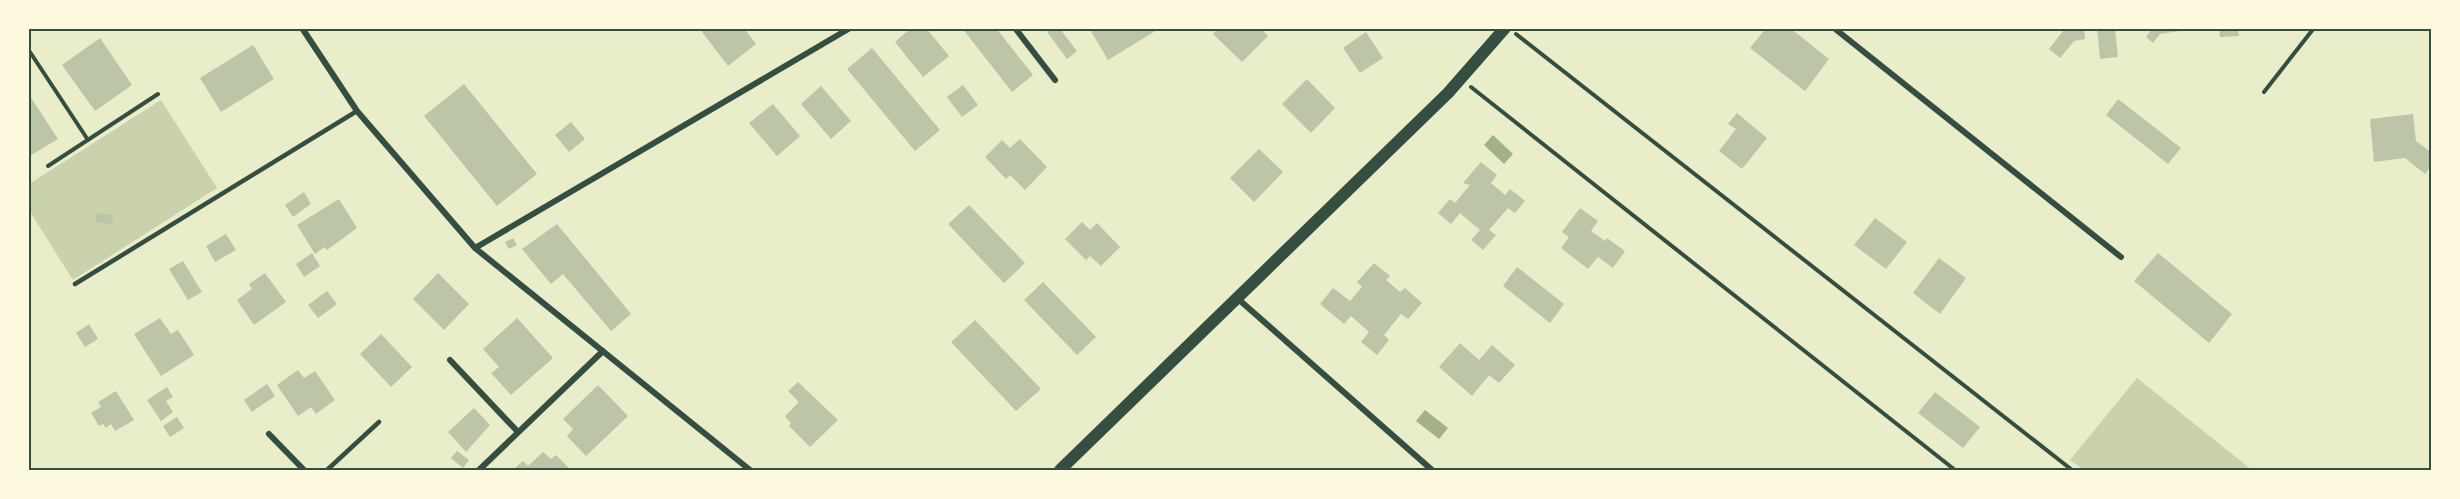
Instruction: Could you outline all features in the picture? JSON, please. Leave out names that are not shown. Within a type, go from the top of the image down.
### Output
[{"type":"main road","points":[[1060,471],[1461,80],[1507,28]]},
{"type":"street","points":[[302,28],[357,111],[475,248],[750,471]]},
{"type":"street","points":[[475,248],[850,28]]},
{"type":"street","points":[[1015,28],[1055,80]]},
{"type":"street","points":[[1834,28],[2121,257]]},
{"type":"street","points":[[1237,298],[1432,471]]},
{"type":"street","points":[[479,471],[603,351]]},
{"type":"street","points":[[450,360],[519,432]]},
{"type":"street","points":[[269,434],[304,471]]},
{"type":"lane","points":[[75,284],[357,111]]},
{"type":"lane","points":[[327,471],[379,422]]},
{"type":"path","points":[[1507,28],[2072,471]]},
{"type":"path","points":[[2264,92],[2314,28]]},
{"type":"path","points":[[28,50],[88,140]]},
{"type":"path","points":[[1461,80],[1955,471]]},
{"type":"path","points":[[48,166],[158,94]]},
{"type":"shaded area","points":[[161,100],[217,188],[73,280],[29,210],[29,184]]},
{"type":"shaded area","points":[[1493,135],[1513,154],[1504,164],[1484,145]]},
{"type":"shaded area","points":[[2137,378],[2252,470],[2084,470],[2070,460]]},
{"type":"shaded area","points":[[1425,410],[1448,428],[1439,439],[1416,421]]},
{"type":"building","points":[[699,28],[744,28],[756,44],[728,66]]},
{"type":"building","points":[[911,28],[926,28],[949,56],[923,77],[895,42]]},
{"type":"building","points":[[962,28],[996,28],[1033,75],[1012,92]]},
{"type":"building","points":[[1052,28],[1059,28],[1077,51],[1067,59],[1047,32]]},
{"type":"building","points":[[1089,28],[1156,28],[1157,30],[1108,60]]},
{"type":"building","points":[[1219,28],[1260,28],[1268,36],[1242,62],[1213,34]]},
{"type":"building","points":[[1766,28],[1790,28],[1829,59],[1805,91],[1750,48]]},
{"type":"building","points":[[2063,28],[2084,28],[2085,39],[2074,41],[2060,58],[2049,49]]},
{"type":"building","points":[[2097,28],[2115,28],[2118,57],[2100,59]]},
{"type":"building","points":[[2149,28],[2185,28],[2185,30],[2160,34],[2153,43],[2146,37],[2151,30]]},
{"type":"building","points":[[2219,28],[2238,28],[2239,36],[2220,37]]},
{"type":"building","points":[[1366,32],[1383,58],[1360,73],[1343,48]]},
{"type":"building","points":[[100,38],[132,85],[95,111],[62,65]]},
{"type":"building","points":[[253,45],[274,79],[221,112],[200,78]]},
{"type":"building","points":[[872,48],[940,130],[915,151],[847,69]]},
{"type":"building","points":[[1307,79],[1335,108],[1311,133],[1282,104]]},
{"type":"building","points":[[464,84],[537,174],[497,206],[424,116]]},
{"type":"building","points":[[963,85],[978,105],[962,117],[947,97]]},
{"type":"building","points":[[821,86],[851,121],[831,139],[801,104]]},
{"type":"building","points":[[28,93],[58,139],[28,157]]},
{"type":"building","points":[[2118,99],[2181,148],[2168,164],[2106,115]]},
{"type":"building","points":[[773,104],[800,136],[777,156],[749,123]]},
{"type":"building","points":[[1737,113],[1767,138],[1742,169],[1719,151],[1736,129],[1728,124]]},
{"type":"building","points":[[2413,114],[2416,141],[2432,153],[2432,165],[2425,174],[2405,158],[2374,162],[2370,119]]},
{"type":"building","points":[[571,122],[585,139],[569,152],[555,135]]},
{"type":"building","points":[[1020,139],[1047,167],[1025,190],[1010,175],[1006,179],[985,157],[1002,140],[1010,148]]},
{"type":"building","points":[[1259,149],[1283,172],[1254,202],[1230,178]]},
{"type":"building","points":[[1481,162],[1497,175],[1491,183],[1505,195],[1510,189],[1525,201],[1515,213],[1508,208],[1489,230],[1496,235],[1483,250],[1471,240],[1480,230],[1460,213],[1451,224],[1438,213],[1450,199],[1455,203],[1470,185],[1463,183]]},
{"type":"building","points":[[304,192],[311,204],[293,217],[285,205]]},
{"type":"building","points":[[339,199],[357,228],[327,250],[325,247],[315,254],[297,225]]},
{"type":"building","points":[[969,205],[1025,263],[1004,283],[948,224]]},
{"type":"building","points":[[1580,208],[1598,221],[1591,231],[1605,241],[1607,238],[1625,251],[1613,268],[1598,257],[1588,269],[1561,248],[1569,237],[1562,232]]},
{"type":"building","points":[[97,213],[114,215],[112,224],[95,222]]},
{"type":"building","points":[[1875,218],[1907,242],[1886,269],[1854,245]]},
{"type":"building","points":[[1082,222],[1090,230],[1097,223],[1120,247],[1101,266],[1090,256],[1086,260],[1065,239]]},
{"type":"building","points":[[557,224],[631,314],[611,331],[563,274],[551,284],[522,249]]},
{"type":"building","points":[[226,234],[236,250],[215,262],[206,246]]},
{"type":"building","points":[[513,238],[517,245],[509,249],[505,242]]},
{"type":"building","points":[[312,253],[320,266],[304,277],[296,264]]},
{"type":"building","points":[[2158,253],[2232,314],[2209,343],[2134,281]]},
{"type":"building","points":[[1939,258],[1966,278],[1940,314],[1913,293]]},
{"type":"building","points":[[183,261],[202,292],[188,300],[169,269]]},
{"type":"building","points":[[1374,263],[1390,276],[1386,280],[1400,292],[1405,288],[1422,303],[1408,319],[1401,314],[1384,335],[1389,340],[1377,355],[1361,342],[1369,332],[1351,316],[1344,324],[1320,304],[1333,288],[1350,301],[1362,287],[1357,282]]},
{"type":"building","points":[[1517,267],[1564,304],[1550,323],[1503,286]]},
{"type":"building","points":[[265,273],[286,302],[254,325],[237,300],[252,289],[249,284]]},
{"type":"building","points":[[438,273],[469,304],[444,330],[413,299]]},
{"type":"building","points":[[1043,282],[1096,337],[1077,355],[1024,300]]},
{"type":"building","points":[[327,291],[337,304],[318,318],[308,305]]},
{"type":"building","points":[[160,318],[171,334],[178,330],[194,355],[161,376],[134,334]]},
{"type":"building","points":[[517,318],[553,358],[511,395],[491,373],[499,367],[483,349]]},
{"type":"building","points":[[975,320],[1041,389],[1016,411],[951,342]]},
{"type":"building","points":[[89,324],[98,339],[85,347],[76,333]]},
{"type":"building","points":[[381,334],[412,367],[391,387],[360,354]]},
{"type":"building","points":[[1460,343],[1479,360],[1492,345],[1515,365],[1499,383],[1489,375],[1472,396],[1439,367]]},
{"type":"building","points":[[298,370],[304,378],[315,371],[335,400],[316,414],[311,407],[298,416],[277,385]]},
{"type":"building","points":[[798,382],[838,420],[810,447],[789,426],[791,423],[785,416],[799,402],[788,391]]},
{"type":"building","points":[[267,384],[275,396],[252,412],[244,400]]},
{"type":"building","points":[[598,385],[628,416],[586,456],[567,436],[573,429],[563,419]]},
{"type":"building","points":[[167,387],[173,397],[166,401],[173,412],[161,421],[147,400]]},
{"type":"building","points":[[116,391],[134,420],[115,431],[111,424],[106,428],[103,424],[99,426],[91,413],[101,407],[98,402]]},
{"type":"building","points":[[1935,392],[1980,427],[1963,448],[1918,413]]},
{"type":"building","points":[[474,408],[490,425],[466,452],[448,432]]},
{"type":"building","points":[[177,417],[184,428],[170,437],[163,426]]},
{"type":"building","points":[[457,451],[469,460],[463,468],[451,458]]},
{"type":"building","points":[[543,452],[551,459],[556,455],[571,470],[513,470],[523,461],[528,466]]}]
